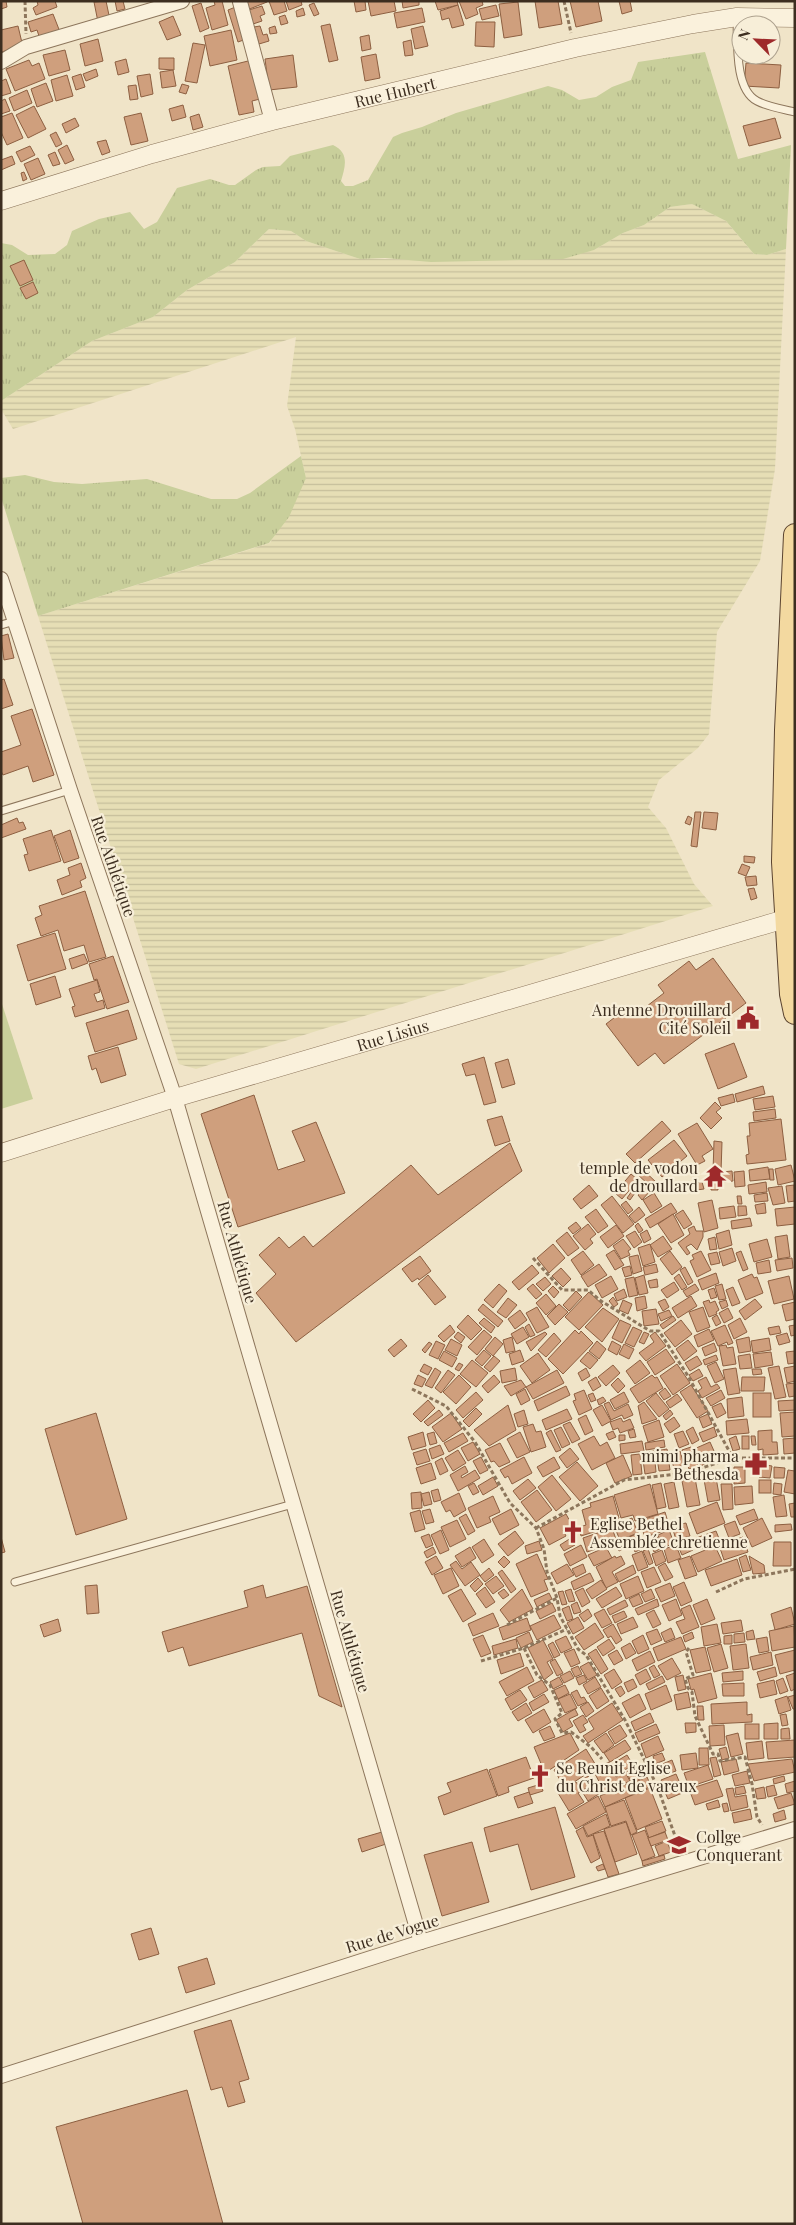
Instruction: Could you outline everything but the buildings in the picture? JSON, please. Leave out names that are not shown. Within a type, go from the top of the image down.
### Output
[{"type":"main road","points":[[795,535],[786,730],[783,862],[791,994],[795,1013]]},
{"type":"street","points":[[1,62],[26,47],[182,1]]},
{"type":"street","points":[[240,2],[272,121]]},
{"type":"street","name":"Rue Hubert","points":[[1,201],[152,154],[272,121],[575,48],[731,18]]},
{"type":"street","name":"Rue Hubert","points":[[781,18],[795,18]]},
{"type":"street","name":"Rue Athlétique","points":[[1,579],[8,623],[70,790],[175,1098],[421,1942]]},
{"type":"street","name":"Rue Lisius","points":[[1,1153],[175,1098],[785,915]]},
{"type":"street","name":"Rue de Vogue","points":[[1,2076],[421,1942],[795,1829]]},
{"type":"lane","points":[[741,65],[743,87],[748,95],[758,102],[795,112]]},
{"type":"lane","points":[[1,811],[70,790]]},
{"type":"lane","points":[[16,1582],[293,1504]]},
{"type":"path","points":[[25,1],[26,47]]},
{"type":"path","points":[[564,1],[575,48]]},
{"type":"path","points":[[533,1258],[562,1290],[588,1290],[601,1301],[650,1332],[659,1330],[688,1376],[733,1458]]},
{"type":"path","points":[[412,1389],[446,1406],[475,1442],[510,1503],[536,1528],[544,1549],[547,1572],[566,1630],[578,1649],[586,1655],[625,1720],[658,1788],[684,1862]]},
{"type":"path","points":[[536,1528],[624,1480],[686,1473],[733,1458],[795,1458]]},
{"type":"path","points":[[716,1592],[744,1579],[795,1569]]},
{"type":"path","points":[[507,1624],[557,1598]]},
{"type":"path","points":[[481,1661],[524,1648],[566,1630]]},
{"type":"path","points":[[524,1648],[537,1675],[550,1685],[562,1713],[555,1719],[562,1733],[571,1732],[591,1747],[602,1759]]},
{"type":"path","points":[[689,1648],[686,1652],[693,1676],[685,1679],[688,1688],[692,1692],[695,1716],[713,1754],[718,1754],[720,1761],[745,1757],[752,1784],[757,1817],[768,1837]]},
{"type":"shaded area","points":[[692,204],[726,221],[754,254],[767,255],[786,249],[775,469],[760,561],[717,632],[709,734],[698,748],[659,780],[648,807],[666,828],[694,884],[713,906],[196,1069],[179,1064],[38,616],[270,543],[306,478],[295,429],[287,406],[296,337],[13,429],[1,409],[1,401],[92,341],[153,317],[187,290],[235,262],[269,229],[291,231],[306,241],[360,259],[507,260],[594,250],[623,233],[644,225],[670,207]]},
{"type":"green space","points":[[705,52],[738,159],[791,145],[786,249],[767,255],[754,254],[726,221],[692,204],[670,207],[644,225],[623,233],[594,250],[563,259],[431,262],[385,258],[360,259],[306,241],[291,231],[269,229],[235,262],[187,290],[153,317],[92,341],[1,401],[1,243],[12,245],[28,255],[55,254],[67,245],[72,231],[99,219],[130,212],[144,229],[157,222],[177,188],[210,179],[235,185],[263,167],[280,166],[290,156],[333,145],[344,156],[345,166],[341,181],[345,186],[353,186],[368,180],[393,137],[402,133],[456,113],[548,86],[562,90],[579,100],[596,97],[612,87],[631,80],[638,62]]},
{"type":"green space","points":[[301,456],[306,478],[289,517],[269,543],[38,616],[1,497],[1,478],[25,475],[54,482],[82,484],[147,479],[211,499],[237,499],[250,493]]},
{"type":"green space","points":[[1,1001],[33,1099],[1,1109]]},
{"type":"place","name":"Antenne Drouillard Cité Soleil","points":[[748,1018]]},
{"type":"place","name":"temple de vodou de droullard","points":[[715,1176]]},
{"type":"place","name":"mimi pharma Bethesda","points":[[756,1464]]},
{"type":"place","name":"Eglise Bethel Assemblée chretienne","points":[[573,1532]]},
{"type":"place","name":"Se Reunit Eglise du Christ de vareux","points":[[540,1776]]},
{"type":"place","name":"Collge Conquerant","points":[[679,1845]]}]
